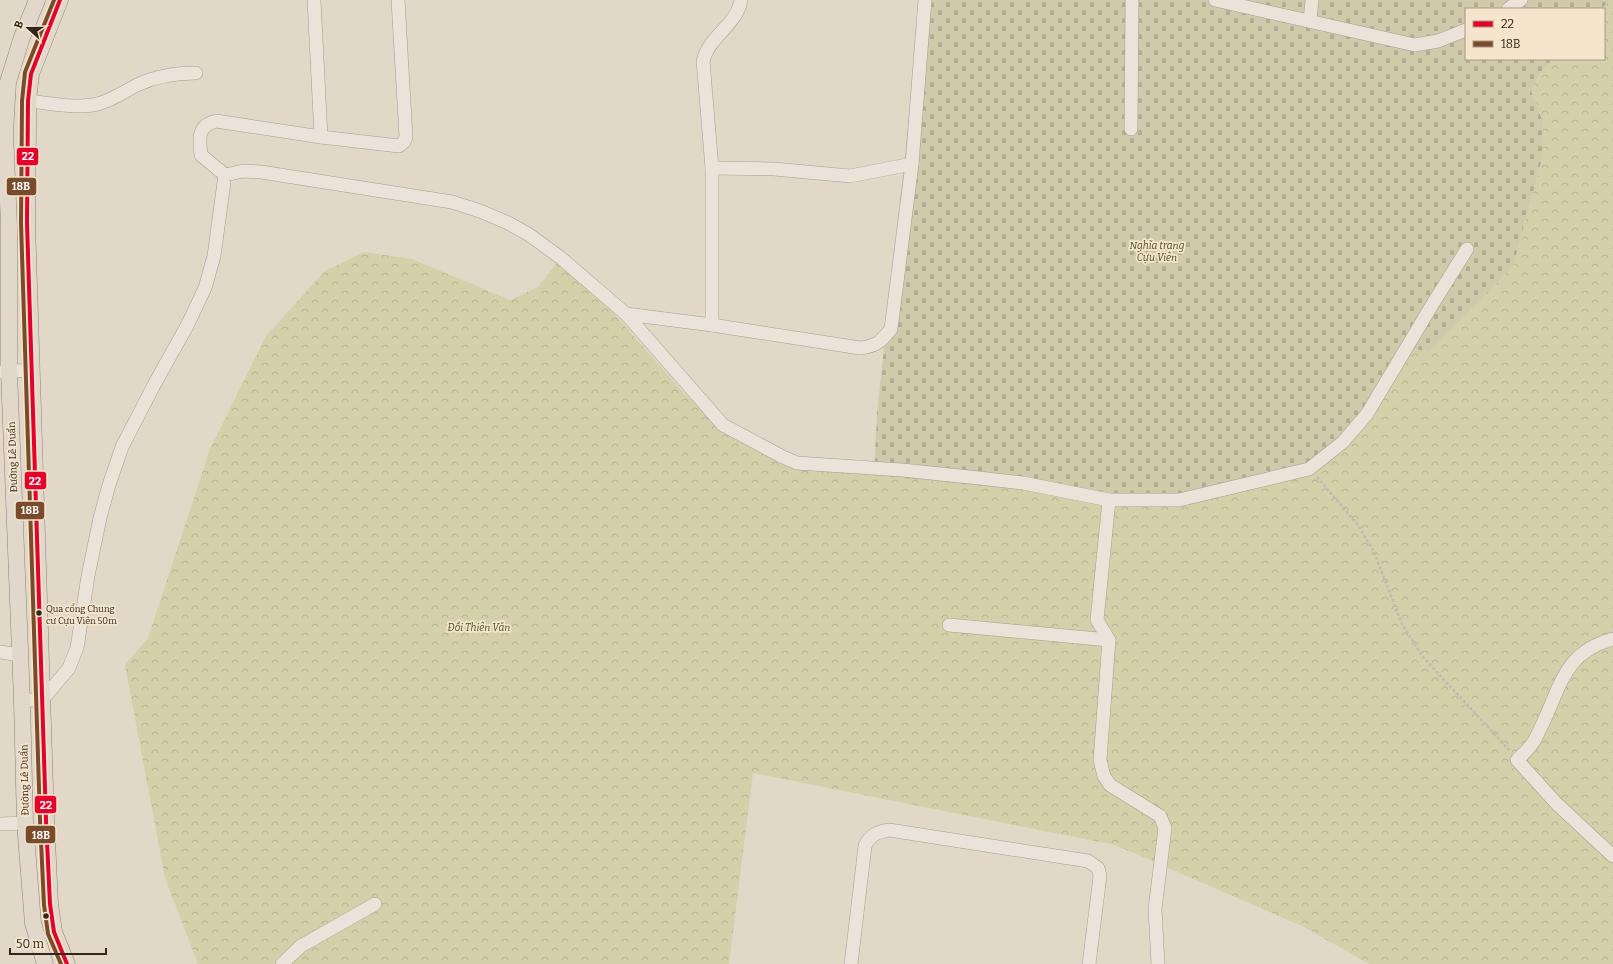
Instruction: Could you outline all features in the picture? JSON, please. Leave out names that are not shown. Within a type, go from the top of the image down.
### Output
[{"type":"main road","name":"Đường Lê Duẩn","points":[[38,0],[16,56],[3,100],[5,132],[4,372],[20,655],[25,823],[32,923],[45,964]]},
{"type":"main road","name":"Đường Lê Duẩn","points":[[60,0],[31,74],[28,101],[27,223],[50,904],[54,932],[67,964]]},
{"type":"lane","points":[[314,0],[321,137]]},
{"type":"lane","points":[[225,175],[201,155],[199,140],[202,129],[209,123],[216,121],[321,137],[399,146],[404,142],[406,137],[398,0]]},
{"type":"lane","points":[[712,325],[712,168],[703,60],[705,52],[710,45],[735,18],[741,0]]},
{"type":"lane","points":[[626,314],[712,325],[860,348],[879,343],[891,329],[912,164],[925,0]]},
{"type":"lane","points":[[1131,129],[1132,0]]},
{"type":"lane","points":[[1215,0],[1415,45],[1438,41],[1465,30]]},
{"type":"lane","points":[[1310,21],[1312,0]]},
{"type":"lane","points":[[1509,8],[1521,0]]},
{"type":"lane","points":[[28,101],[86,106],[102,103],[136,85],[158,77],[178,73],[196,74]]},
{"type":"lane","points":[[712,168],[774,169],[850,176],[912,164]]},
{"type":"lane","points":[[225,175],[243,171],[261,172],[452,202],[480,211],[508,223],[561,258],[626,314],[723,425],[797,463],[902,470],[1023,483],[1109,500],[1179,500],[1309,469],[1343,442],[1367,414],[1467,249]]},
{"type":"lane","points":[[22,700],[43,699],[70,668],[77,648],[88,576],[100,518],[109,485],[122,447],[155,382],[187,326],[205,288],[214,256],[225,175]]},
{"type":"lane","points":[[4,372],[32,370]]},
{"type":"lane","points":[[1109,500],[1097,620],[1108,640],[1100,760],[1104,776],[1110,785],[1160,816],[1165,828],[1154,909],[1158,964]]},
{"type":"lane","points":[[949,625],[1108,640]]},
{"type":"lane","points":[[1613,638],[1585,651],[1570,665],[1556,688],[1548,711],[1533,743],[1517,760],[1557,804],[1613,856]]},
{"type":"lane","points":[[0,652],[20,655]]},
{"type":"lane","points":[[0,824],[25,823]]},
{"type":"lane","points":[[851,964],[865,846],[869,837],[889,830],[1088,861],[1098,868],[1100,876],[1089,964]]},
{"type":"lane","points":[[282,964],[301,946],[375,904]]},
{"type":"path","points":[[1309,469],[1341,504],[1362,532],[1374,552],[1401,622],[1422,656],[1517,760]]},
{"type":"green space","name":"Nghĩa trang Cựu Viên","points":[[922,0],[1610,0],[1602,8],[1465,8],[1465,60],[1552,60],[1541,72],[1531,91],[1543,122],[1542,159],[1513,266],[1429,352],[1410,348],[1314,473],[1174,505],[874,475],[877,413]]},
{"type":"green space","name":"Đồi Thiên Văn","points":[[1610,0],[1613,0],[1613,964],[1369,964],[1304,927],[1115,845],[753,773],[729,964],[198,964],[165,878],[125,665],[148,638],[210,449],[266,336],[325,271],[364,252],[412,259],[510,300],[538,287],[561,258],[617,317],[682,391],[722,431],[782,465],[1174,505],[1411,348],[1513,266],[1542,159],[1543,122],[1531,91],[1541,72],[1552,60],[1605,60],[1605,8],[1602,8]]},
{"type":"transit line","name":"18B","points":[[54,0],[25,72],[22,101],[21,223],[44,905],[48,934],[61,964]]},
{"type":"transit line","name":"22","points":[[60,0],[31,74],[28,101],[27,223],[50,904],[54,932],[67,964]]},
{"type":"place","name":"Qua cổng Chung cư Cựu Viên 50m","points":[[39,613]]}]
